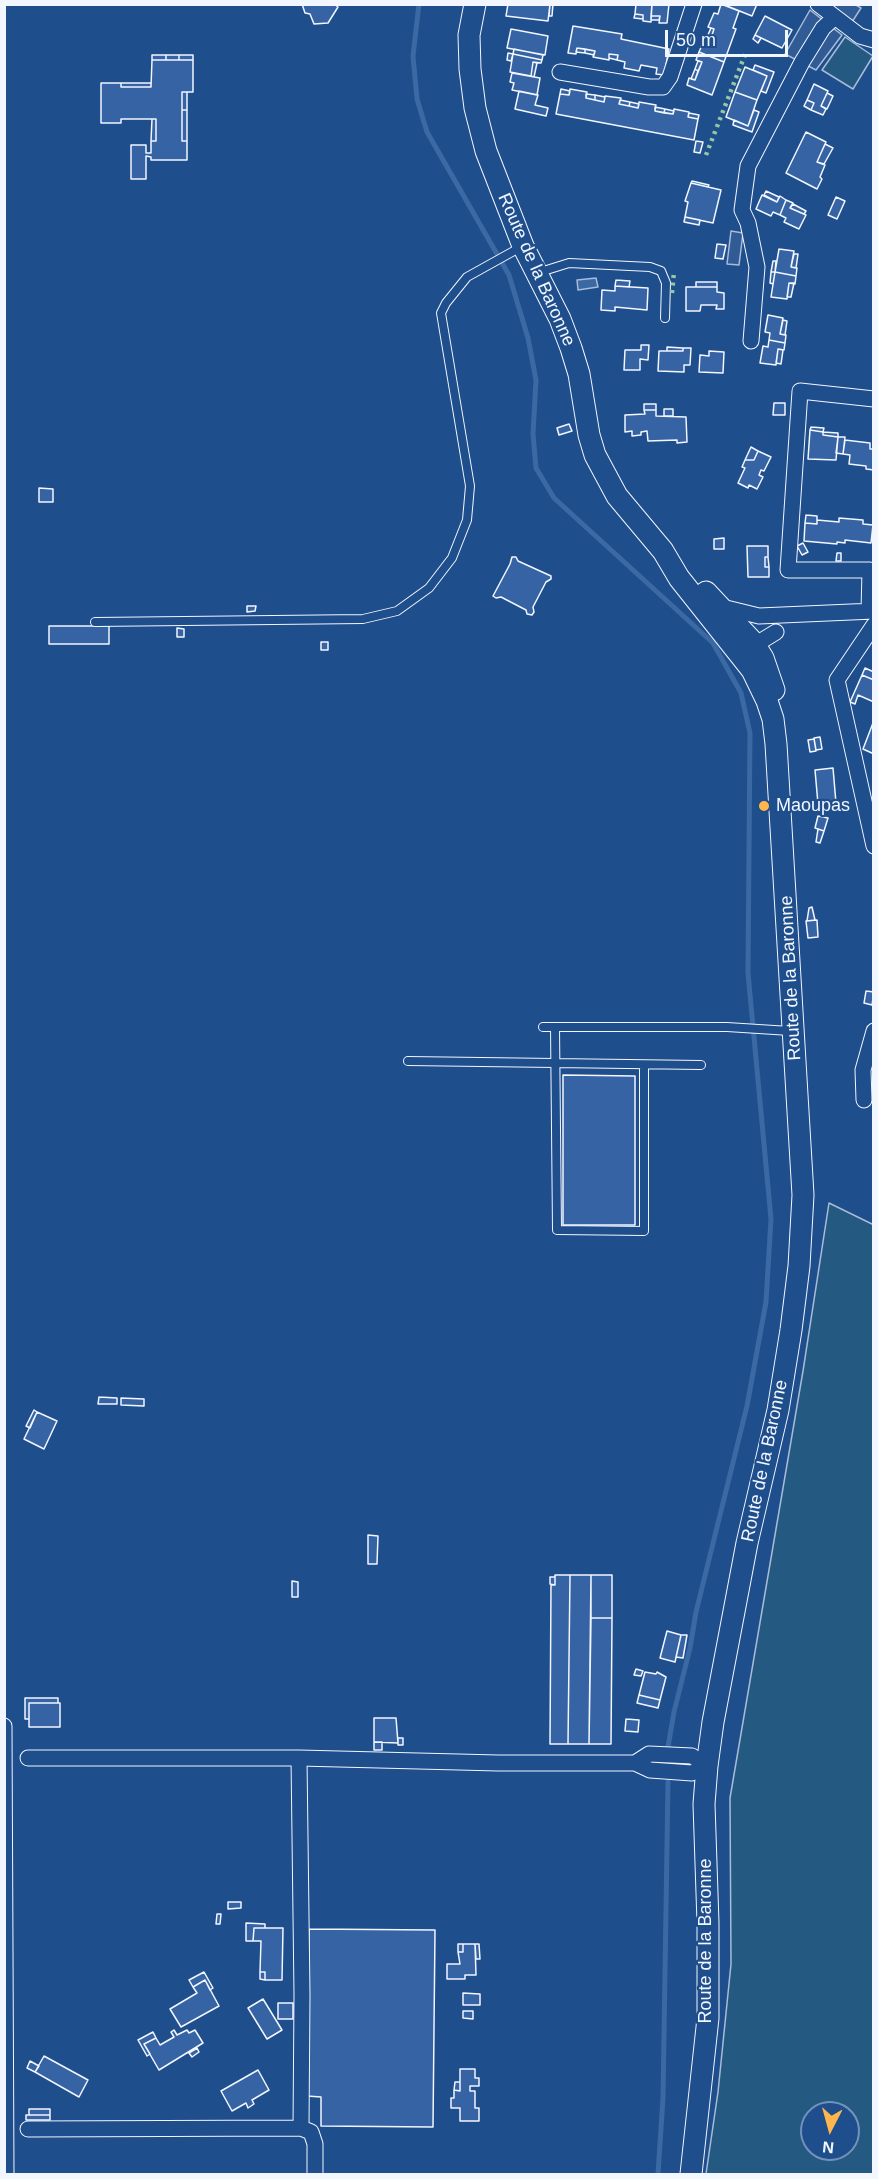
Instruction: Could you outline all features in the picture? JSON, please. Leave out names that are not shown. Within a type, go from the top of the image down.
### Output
[{"type":"main road","name":"Route de la Baronne","points":[[475,4],[469,35],[475,108],[515,251],[536,273],[560,319],[571,348],[579,374],[589,435],[595,455],[617,496],[663,551],[679,578],[712,607],[768,670],[776,699],[778,719],[776,744]]},
{"type":"main road","name":"Route de la Baronne","points":[[691,2175],[708,2019],[704,1804],[707,1766],[713,1722],[747,1543],[778,1410],[799,1266],[802,1195],[776,744],[773,719],[748,645]]},
{"type":"street","points":[[560,72],[649,87],[663,87],[670,77],[694,4]]},
{"type":"street","points":[[818,4],[860,36],[873,40]]},
{"type":"street","points":[[751,341],[757,267],[748,223],[742,210],[748,166],[802,63],[823,28],[835,17]]},
{"type":"street","points":[[873,399],[800,391],[788,570],[870,570],[872,615],[837,681],[873,846]]},
{"type":"street","points":[[712,607],[759,616],[872,615]]},
{"type":"street","points":[[748,645],[764,640],[799,615]]},
{"type":"street","points":[[748,645],[759,616]]},
{"type":"street","points":[[768,670],[771,646],[776,632]]},
{"type":"street","points":[[864,1100],[863,1070],[873,1031]]},
{"type":"street","points":[[4,1726],[6,2175]]},
{"type":"street","points":[[28,1758],[299,1758],[498,1763],[635,1763],[649,1754],[692,1756],[707,1766]]},
{"type":"street","points":[[299,1758],[301,2128]]},
{"type":"street","points":[[28,2129],[301,2128],[311,2132],[315,2144],[315,2175]]},
{"type":"lane","points":[[95,622],[363,619],[396,611],[429,588],[452,558],[467,520],[470,486],[441,313],[446,303],[467,277],[515,251]]},
{"type":"lane","points":[[536,273],[569,263],[650,267],[661,272],[666,283],[665,318]]},
{"type":"lane","points":[[543,1027],[727,1027],[794,1031]]},
{"type":"lane","points":[[555,1027],[556,1230],[644,1231],[644,1065]]},
{"type":"lane","points":[[408,1061],[701,1065]]},
{"type":"shaded area","points":[[829,5],[856,5],[861,8],[852,22]]},
{"type":"shaded area","points":[[810,10],[842,35],[816,70],[785,54]]},
{"type":"shaded area","points":[[845,37],[873,56],[853,89],[822,70]]},
{"type":"shaded area","points":[[731,231],[743,233],[739,265],[727,264]]},
{"type":"shaded area","points":[[596,278],[598,287],[578,290],[577,280]]},
{"type":"shaded area","points":[[829,1203],[874,1225],[873,2174],[706,2174],[718,2092],[731,1964],[730,1798],[803,1371]]},
{"type":"building","points":[[302,4],[334,4],[338,7],[328,23],[314,24],[310,14],[305,13]]},
{"type":"building","points":[[508,4],[550,4],[548,21],[506,16]]},
{"type":"building","points":[[550,4],[553,4],[552,16],[549,16]]},
{"type":"building","points":[[636,4],[652,4],[651,22],[643,21],[643,15],[635,14]]},
{"type":"building","points":[[652,4],[669,4],[667,23],[659,23],[660,16],[651,16]]},
{"type":"building","points":[[721,4],[739,11],[733,28],[736,29],[724,62],[699,52],[702,45],[708,47],[714,29],[708,27],[714,13],[718,14]]},
{"type":"building","points":[[722,4],[757,4],[752,16]]},
{"type":"building","points":[[635,14],[643,15],[643,19],[634,18]]},
{"type":"building","points":[[651,16],[660,16],[659,20],[651,20]]},
{"type":"building","points":[[765,16],[792,30],[782,48],[755,35]]},
{"type":"building","points":[[573,26],[622,34],[621,39],[669,49],[664,75],[656,74],[657,68],[641,65],[639,71],[624,68],[625,62],[617,60],[618,55],[609,54],[609,60],[593,57],[595,51],[577,48],[576,54],[568,53]]},
{"type":"building","points":[[711,28],[714,29],[711,38],[707,37]]},
{"type":"building","points":[[511,29],[548,36],[545,55],[507,48]]},
{"type":"building","points":[[755,35],[761,38],[758,43],[753,39]]},
{"type":"building","points":[[577,48],[585,49],[585,53],[576,52]]},
{"type":"building","points":[[514,49],[543,55],[542,60],[513,54]]},
{"type":"building","points":[[585,49],[595,51],[594,55],[585,53]]},
{"type":"building","points":[[699,52],[724,62],[712,95],[687,85],[689,78],[695,80],[702,62],[696,60]]},
{"type":"building","points":[[508,53],[513,54],[511,61],[507,60]]},
{"type":"building","points":[[513,54],[542,60],[541,63],[533,62],[531,76],[510,72]]},
{"type":"building","points":[[609,54],[618,55],[617,60],[609,58]]},
{"type":"building","points":[[152,55],[166,55],[166,60],[152,60]]},
{"type":"building","points":[[166,55],[179,55],[179,60],[166,60]]},
{"type":"building","points":[[179,55],[193,55],[193,60],[179,60]]},
{"type":"building","points":[[152,60],[193,60],[193,92],[182,92],[182,141],[187,141],[187,160],[151,160],[151,157],[146,156],[146,179],[131,179],[131,145],[146,145],[146,153],[151,153],[151,141],[156,141],[156,119],[121,119],[121,123],[101,123],[101,83],[121,83],[121,87],[151,87]]},
{"type":"building","points":[[698,61],[702,62],[698,71],[695,69]]},
{"type":"building","points":[[533,62],[537,63],[534,77],[531,76]]},
{"type":"building","points":[[755,65],[774,72],[766,93],[761,91],[767,76],[753,70]]},
{"type":"building","points":[[745,67],[767,76],[757,100],[735,92]]},
{"type":"building","points":[[695,69],[698,71],[695,80],[691,79]]},
{"type":"building","points":[[512,73],[540,78],[537,95],[512,90],[514,83],[510,82]]},
{"type":"building","points":[[121,83],[151,83],[151,87],[121,87]]},
{"type":"building","points":[[814,84],[828,91],[821,106],[826,109],[823,115],[811,110],[814,103],[807,100]]},
{"type":"building","points":[[561,89],[570,91],[569,95],[560,94]]},
{"type":"building","points":[[570,89],[587,92],[586,98],[604,102],[605,96],[621,98],[619,104],[638,108],[639,102],[656,105],[655,111],[673,114],[674,109],[689,112],[688,117],[698,119],[694,140],[556,114],[560,94],[569,95]]},
{"type":"building","points":[[519,91],[538,95],[535,105],[548,108],[546,116],[515,109]]},
{"type":"building","points":[[182,92],[187,92],[187,110],[182,110]]},
{"type":"building","points":[[735,92],[757,100],[748,126],[726,117]]},
{"type":"building","points":[[827,93],[833,96],[827,109],[821,106]]},
{"type":"building","points":[[586,94],[595,95],[595,100],[586,98]]},
{"type":"building","points":[[595,95],[605,97],[604,102],[595,100]]},
{"type":"building","points":[[620,100],[630,102],[629,106],[619,104]]},
{"type":"building","points":[[807,100],[814,103],[811,110],[804,106]]},
{"type":"building","points":[[630,102],[639,104],[638,108],[629,106]]},
{"type":"building","points":[[655,107],[665,109],[664,113],[655,111]]},
{"type":"building","points":[[665,109],[674,111],[673,114],[664,113]]},
{"type":"building","points":[[182,110],[187,110],[187,141],[182,141]]},
{"type":"building","points":[[754,110],[759,112],[752,132],[733,125],[734,120],[748,126]]},
{"type":"building","points":[[689,113],[699,115],[698,119],[688,117]]},
{"type":"building","points":[[152,119],[156,119],[156,141],[151,141]]},
{"type":"building","points":[[806,132],[826,142],[817,162],[825,165],[817,189],[786,173]]},
{"type":"building","points":[[696,141],[703,142],[700,153],[694,152]]},
{"type":"building","points":[[825,144],[833,148],[824,164],[817,162]]},
{"type":"building","points":[[692,181],[709,185],[708,187],[691,183]]},
{"type":"building","points":[[691,183],[721,190],[713,223],[685,217],[688,202],[685,201]]},
{"type":"building","points":[[766,191],[779,197],[777,202],[764,195]]},
{"type":"building","points":[[762,195],[777,202],[780,196],[786,200],[780,215],[773,212],[771,216],[756,209]]},
{"type":"building","points":[[836,197],[845,201],[837,219],[828,215]]},
{"type":"building","points":[[786,200],[793,203],[790,208],[806,215],[799,229],[784,222],[786,218],[780,215]]},
{"type":"building","points":[[793,204],[806,211],[804,214],[790,208]]},
{"type":"building","points":[[685,217],[700,220],[699,225],[684,222]]},
{"type":"building","points":[[717,244],[726,245],[723,259],[715,258]]},
{"type":"building","points":[[779,249],[794,251],[791,267],[797,268],[796,276],[775,272]]},
{"type":"building","points":[[794,254],[798,254],[796,268],[791,267]]},
{"type":"building","points":[[773,261],[776,261],[775,272],[771,272]]},
{"type":"building","points":[[771,272],[775,272],[773,284],[770,283]]},
{"type":"building","points":[[775,272],[796,276],[795,284],[789,283],[787,299],[771,297]]},
{"type":"building","points":[[616,280],[630,281],[629,287],[615,286]]},
{"type":"building","points":[[696,282],[717,282],[717,287],[696,287]]},
{"type":"building","points":[[789,283],[794,283],[791,297],[787,297]]},
{"type":"building","points":[[615,286],[648,288],[647,310],[615,307],[615,311],[601,310],[602,290],[615,291]]},
{"type":"building","points":[[686,287],[717,287],[717,292],[724,293],[724,309],[716,309],[717,305],[701,305],[700,311],[686,311]]},
{"type":"building","points":[[768,315],[783,318],[780,334],[786,335],[785,343],[769,340],[770,333],[765,332]]},
{"type":"building","points":[[783,320],[787,321],[785,335],[780,334]]},
{"type":"building","points":[[769,340],[785,343],[784,350],[778,349],[776,365],[760,363],[763,346],[768,347]]},
{"type":"building","points":[[641,345],[649,345],[648,360],[640,359],[640,370],[624,370],[625,350],[641,350]]},
{"type":"building","points":[[667,347],[683,348],[683,351],[667,351]]},
{"type":"building","points":[[683,348],[691,348],[690,365],[684,365],[684,372],[658,371],[659,351],[683,351]]},
{"type":"building","points":[[778,349],[783,350],[781,364],[776,363]]},
{"type":"building","points":[[709,351],[724,352],[723,373],[699,372],[700,355],[709,356]]},
{"type":"building","points":[[774,403],[785,403],[785,415],[773,415]]},
{"type":"building","points":[[644,404],[656,404],[656,410],[644,410]]},
{"type":"building","points":[[664,409],[673,409],[673,416],[664,416]]},
{"type":"building","points":[[644,410],[656,410],[656,416],[686,417],[687,442],[648,441],[647,431],[641,432],[641,435],[632,436],[632,431],[625,432],[625,415],[645,414]]},
{"type":"building","points":[[569,424],[572,431],[559,435],[557,428]]},
{"type":"building","points":[[811,427],[824,428],[823,432],[810,430]]},
{"type":"building","points":[[810,430],[838,437],[836,460],[808,459]]},
{"type":"building","points":[[823,432],[838,433],[838,437],[823,435]]},
{"type":"building","points":[[838,437],[845,437],[843,454],[836,453]]},
{"type":"building","points":[[845,440],[870,443],[870,449],[874,449],[874,470],[866,469],[866,466],[849,464],[850,455],[843,454]]},
{"type":"building","points":[[751,447],[758,451],[754,460],[745,460]]},
{"type":"building","points":[[758,451],[771,457],[764,471],[761,470],[759,475],[763,477],[757,489],[749,485],[748,488],[738,483],[745,468],[742,467],[745,460],[754,460]]},
{"type":"building","points":[[39,488],[53,489],[53,502],[39,502]]},
{"type":"building","points":[[806,515],[817,516],[817,524],[805,523]]},
{"type":"building","points":[[839,518],[863,520],[863,524],[873,525],[871,543],[845,540],[845,543],[837,542],[837,544],[804,541],[805,523],[817,524],[817,520],[839,522]]},
{"type":"building","points":[[724,538],[724,549],[714,549],[714,539]]},
{"type":"building","points":[[803,543],[808,552],[802,555],[797,546]]},
{"type":"building","points":[[747,546],[768,546],[765,567],[769,567],[769,577],[748,577]]},
{"type":"building","points":[[837,553],[841,553],[841,561],[836,561]]},
{"type":"building","points":[[512,557],[551,576],[533,607],[532,615],[501,597],[493,596]]},
{"type":"building","points":[[765,557],[768,557],[769,567],[765,567]]},
{"type":"building","points":[[247,606],[256,606],[255,611],[247,612]]},
{"type":"building","points":[[49,626],[109,626],[109,644],[49,644]]},
{"type":"building","points":[[177,628],[184,629],[184,637],[177,637]]},
{"type":"building","points":[[321,642],[328,642],[328,650],[321,650]]},
{"type":"building","points":[[865,668],[874,672],[874,680],[862,675]]},
{"type":"building","points":[[862,675],[874,680],[874,702],[858,695],[855,704],[850,702]]},
{"type":"building","points":[[874,724],[874,754],[863,749]]},
{"type":"building","points":[[820,737],[822,749],[816,750],[814,738]]},
{"type":"building","points":[[814,739],[816,751],[810,752],[808,740]]},
{"type":"building","points":[[833,768],[836,803],[818,804],[815,770]]},
{"type":"building","points":[[818,816],[828,818],[824,831],[815,828]]},
{"type":"building","points":[[818,829],[824,831],[820,843],[816,842]]},
{"type":"building","points":[[812,907],[815,920],[807,921],[809,908]]},
{"type":"building","points":[[817,920],[818,937],[808,938],[806,921]]},
{"type":"building","points":[[866,991],[874,992],[872,1005],[864,1003]]},
{"type":"building","points":[[563,1075],[635,1076],[635,1225],[563,1225]]},
{"type":"building","points":[[99,1397],[117,1398],[117,1404],[98,1404]]},
{"type":"building","points":[[121,1398],[144,1399],[144,1406],[121,1405]]},
{"type":"building","points":[[34,1410],[37,1412],[30,1428],[26,1426]]},
{"type":"building","points":[[37,1412],[57,1421],[44,1449],[24,1439]]},
{"type":"building","points":[[368,1535],[378,1536],[377,1564],[368,1564]]},
{"type":"building","points":[[555,1575],[570,1575],[568,1744],[550,1744],[551,1585],[555,1585]]},
{"type":"building","points":[[570,1575],[591,1575],[589,1744],[568,1744]]},
{"type":"building","points":[[591,1575],[612,1575],[612,1618],[591,1618]]},
{"type":"building","points":[[550,1577],[555,1577],[555,1585],[550,1584]]},
{"type":"building","points":[[292,1581],[298,1582],[298,1597],[292,1597]]},
{"type":"building","points":[[591,1618],[612,1618],[611,1744],[589,1744]]},
{"type":"building","points":[[667,1631],[681,1635],[675,1662],[660,1658]]},
{"type":"building","points":[[681,1635],[687,1635],[683,1658],[676,1657]]},
{"type":"building","points":[[636,1669],[643,1671],[641,1676],[634,1675]]},
{"type":"building","points":[[645,1672],[656,1674],[657,1672],[666,1677],[660,1700],[639,1695]]},
{"type":"building","points":[[639,1695],[660,1700],[658,1708],[637,1703]]},
{"type":"building","points":[[25,1698],[58,1698],[58,1703],[29,1703],[29,1719],[25,1719]]},
{"type":"building","points":[[29,1703],[60,1703],[60,1727],[29,1727]]},
{"type":"building","points":[[374,1718],[396,1718],[398,1743],[374,1742]]},
{"type":"building","points":[[626,1719],[639,1720],[638,1732],[625,1731]]},
{"type":"building","points":[[398,1738],[403,1738],[403,1745],[398,1745]]},
{"type":"building","points":[[374,1742],[382,1742],[382,1750],[374,1750]]},
{"type":"building","points":[[228,1902],[241,1902],[241,1908],[228,1909]]},
{"type":"building","points":[[217,1914],[221,1914],[220,1924],[216,1924]]},
{"type":"building","points":[[246,1923],[265,1924],[265,1928],[254,1928],[253,1941],[246,1941]]},
{"type":"building","points":[[254,1928],[283,1928],[282,1980],[265,1980],[265,1972],[260,1972],[261,1941],[253,1941]]},
{"type":"building","points":[[309,1929],[435,1930],[433,2127],[321,2126],[321,2097],[307,2096]]},
{"type":"building","points":[[458,1944],[463,1944],[463,1952],[458,1952]]},
{"type":"building","points":[[463,1944],[475,1944],[476,1975],[465,1975],[465,1979],[447,1979],[447,1964],[460,1964],[458,1952],[463,1952]]},
{"type":"building","points":[[475,1944],[479,1944],[480,1959],[476,1959]]},
{"type":"building","points":[[204,1972],[213,1988],[210,1990],[205,1980],[193,1987],[189,1980]]},
{"type":"building","points":[[260,1972],[265,1972],[265,1980],[260,1979]]},
{"type":"building","points":[[205,1980],[219,2006],[181,2027],[170,2009],[197,1993],[193,1987]]},
{"type":"building","points":[[463,1993],[480,1994],[480,2005],[463,2005]]},
{"type":"building","points":[[263,1999],[282,2030],[267,2039],[248,2008]]},
{"type":"building","points":[[278,2003],[293,2003],[293,2019],[278,2019]]},
{"type":"building","points":[[463,2011],[473,2011],[473,2019],[463,2018]]},
{"type":"building","points":[[174,2030],[177,2035],[187,2030],[189,2033],[195,2030],[203,2043],[159,2070],[144,2044],[156,2038],[160,2045],[174,2037],[171,2032]]},
{"type":"building","points":[[153,2032],[156,2038],[144,2044],[150,2054],[147,2056],[138,2040]]},
{"type":"building","points":[[197,2048],[199,2052],[192,2057],[189,2053]]},
{"type":"building","points":[[44,2056],[88,2080],[79,2097],[35,2072]]},
{"type":"building","points":[[30,2061],[39,2066],[35,2072],[27,2068]]},
{"type":"building","points":[[460,2069],[475,2069],[475,2078],[479,2078],[479,2086],[470,2086],[470,2091],[475,2091],[475,2108],[479,2108],[479,2121],[460,2121],[460,2108],[451,2108],[454,2090],[460,2091]]},
{"type":"building","points":[[258,2070],[269,2090],[252,2100],[254,2104],[248,2108],[246,2103],[232,2111],[221,2091]]},
{"type":"building","points":[[455,2082],[460,2082],[460,2091],[454,2090]]},
{"type":"building","points":[[29,2109],[50,2109],[50,2115],[29,2115]]},
{"type":"building","points":[[26,2115],[50,2115],[50,2120],[26,2120]]},
{"type":"waterway","points":[[419,4],[413,56],[417,99],[427,132],[509,275],[528,338],[536,380],[533,434],[536,468],[554,498],[713,643],[741,693],[750,733],[748,973],[771,1219],[766,1302],[747,1406],[696,1612],[668,1747]]},
{"type":"waterway","points":[[658,2174],[663,2098],[668,1782]]},
{"type":"hedge","points":[[706,155],[746,52]]},
{"type":"hedge","points":[[672,293],[674,272]]},
{"type":"place","name":"Maoupas","points":[[764,806]]}]
